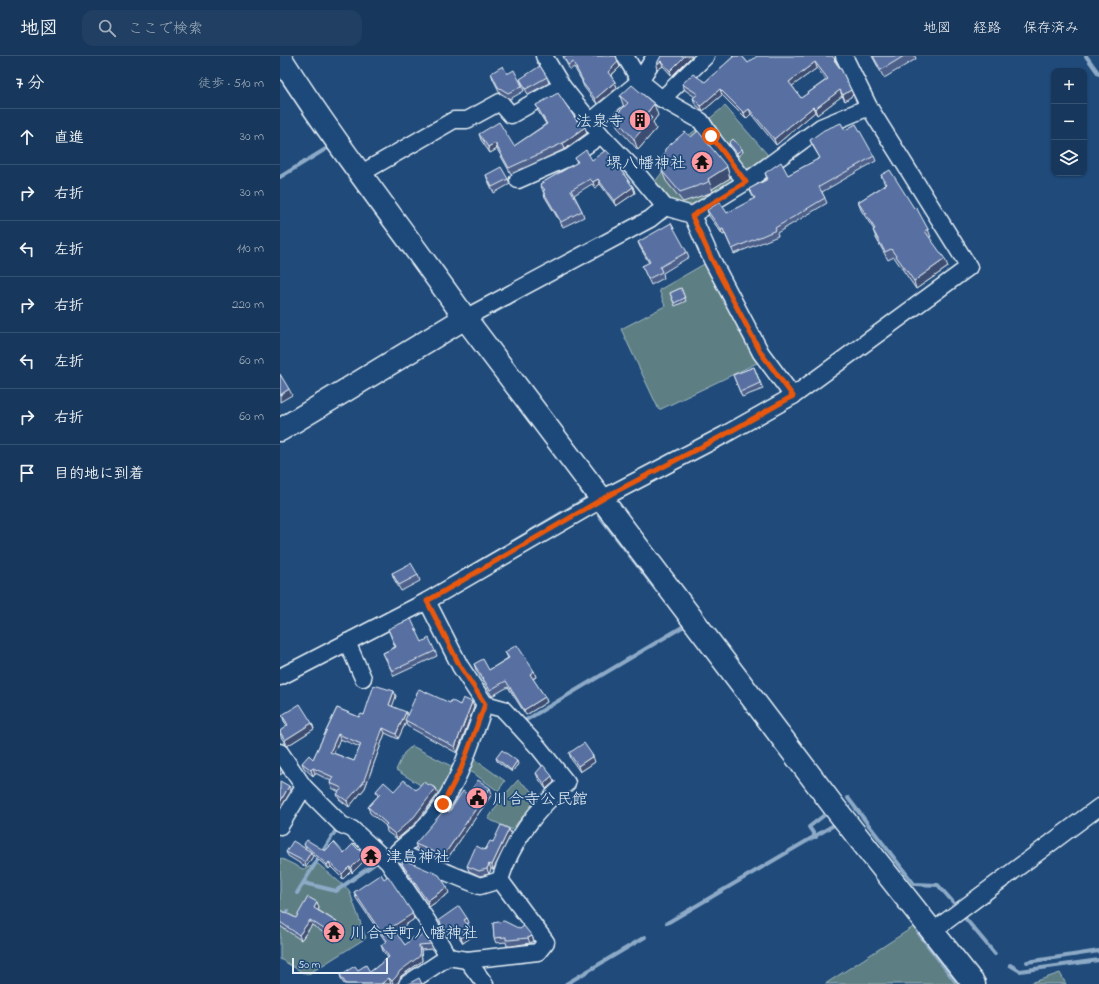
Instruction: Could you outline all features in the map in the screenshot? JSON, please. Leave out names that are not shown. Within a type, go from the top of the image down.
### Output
[{"type":"street","points":[[625,56],[640,81],[662,99],[701,121],[714,141],[746,182]]},
{"type":"street","points":[[590,122],[640,81],[655,56]]},
{"type":"street","points":[[662,99],[706,56]]},
{"type":"street","points":[[280,677],[427,601],[602,499],[793,396],[969,267],[869,107],[844,56]]},
{"type":"street","points":[[280,57],[360,174],[408,237],[465,318],[834,808],[974,984]]},
{"type":"street","points":[[550,58],[562,86],[601,135],[632,167],[665,207],[692,216],[712,260],[761,353],[793,396]]},
{"type":"street","points":[[360,174],[454,120],[467,120],[500,102],[511,115],[562,86]]},
{"type":"street","points":[[692,216],[746,182],[821,127],[869,107]]},
{"type":"street","points":[[518,180],[570,157],[601,135]]},
{"type":"street","points":[[280,430],[465,318],[650,219],[665,207]]},
{"type":"street","points":[[427,601],[460,666],[485,704],[504,709],[521,730],[539,748],[567,783],[525,828],[505,863],[500,880]]},
{"type":"street","points":[[347,642],[363,678]]},
{"type":"street","points":[[393,857],[422,830],[443,804],[461,769],[485,704]]},
{"type":"street","points":[[280,752],[304,787],[342,824],[352,829],[393,857],[480,886],[500,880]]},
{"type":"street","points":[[280,826],[304,787]]},
{"type":"street","points":[[933,931],[1099,807]]},
{"type":"street","points":[[393,857],[448,957]]},
{"type":"street","points":[[406,984],[448,957],[467,960],[538,952],[546,942],[500,880]]},
{"type":"street","points":[[467,960],[485,984]]},
{"type":"green space","points":[[725,106],[767,154],[769,162],[691,212],[669,204],[654,183],[664,170],[660,159]]},
{"type":"green space","points":[[706,263],[759,362],[659,410],[621,329],[665,306],[659,290]]},
{"type":"green space","points":[[412,746],[455,768],[442,796],[425,788],[396,770],[404,753]]},
{"type":"green space","points":[[474,759],[505,781],[498,791],[469,770]]},
{"type":"green space","points":[[518,780],[541,798],[517,823],[513,830],[488,819],[501,799]]},
{"type":"green space","points":[[280,858],[303,869],[318,864],[349,890],[366,938],[307,975],[280,959]]},
{"type":"green space","points":[[921,922],[967,984],[825,984]]},
{"type":"green space","points":[[1060,973],[1066,984],[1028,984]]},
{"type":"building","points":[[563,56],[616,56],[618,62],[608,72],[615,82],[595,99],[582,82],[583,81],[573,62],[568,65]]},
{"type":"building","points":[[661,56],[685,56],[670,71],[661,61],[656,65]]},
{"type":"building","points":[[734,56],[742,56],[748,63],[757,56],[832,56],[842,71],[851,90],[843,95],[840,90],[815,109],[813,107],[774,139],[749,109],[744,113],[720,89],[701,106],[693,98],[698,94],[682,84],[693,74],[705,82]],"holes":[[[815,62],[828,79],[801,98],[789,82]]]},
{"type":"building","points":[[873,56],[904,56],[881,70]]},
{"type":"building","points":[[503,66],[507,74],[514,70],[522,86],[508,93],[498,87],[491,73]]},
{"type":"building","points":[[540,66],[547,77],[526,89],[520,79]]},
{"type":"building","name":"法泉寺","points":[[632,85],[654,104],[647,113],[652,118],[634,139],[614,117],[628,103],[620,96]]},
{"type":"building","points":[[558,93],[577,121],[579,120],[585,127],[563,143],[509,168],[495,143],[488,147],[479,134],[499,122],[514,146],[547,124],[536,105]]},
{"type":"building","points":[[841,123],[845,130],[856,124],[874,156],[819,187],[825,198],[775,228],[776,230],[732,249],[723,229],[721,230],[707,210],[720,202],[727,213],[755,198],[749,189],[768,179],[765,173],[781,162],[788,175],[820,158],[810,140],[824,130]]},
{"type":"building","points":[[698,131],[727,167],[708,179],[709,181],[706,183],[680,192],[662,171],[665,149],[685,132],[691,137]]},
{"type":"building","points":[[733,139],[742,149],[737,153],[729,143]]},
{"type":"building","points":[[586,150],[592,160],[606,150],[619,164],[617,165],[633,187],[614,201],[598,179],[593,182],[590,179],[571,190],[582,211],[561,222],[543,191],[545,190],[540,184],[578,162],[575,158]]},
{"type":"building","points":[[501,167],[508,179],[492,187],[486,175]]},
{"type":"building","points":[[890,170],[914,208],[916,207],[928,229],[925,231],[945,259],[914,281],[891,249],[885,252],[873,230],[875,229],[858,202],[887,184],[881,175]]},
{"type":"building","points":[[671,223],[687,252],[660,267],[662,272],[648,279],[642,266],[650,262],[638,242]]},
{"type":"building","points":[[681,288],[685,298],[674,303],[670,293]]},
{"type":"building","points":[[754,367],[760,383],[740,392],[733,375]]},
{"type":"building","points":[[280,374],[289,389],[280,395]]},
{"type":"building","points":[[411,563],[418,575],[399,585],[392,573]]},
{"type":"building","points":[[411,619],[422,642],[429,638],[435,651],[392,671],[383,653],[396,647],[388,629]]},
{"type":"building","points":[[517,645],[534,671],[530,674],[545,697],[524,710],[506,681],[490,690],[474,664],[483,659],[489,670],[509,658],[505,652]]},
{"type":"building","points":[[374,685],[394,691],[389,705],[406,712],[396,734],[383,728],[363,783],[347,801],[337,794],[342,788],[330,783],[333,777],[313,768],[311,770],[302,763],[309,755],[313,759],[337,708],[359,717],[361,714],[364,715]],"holes":[[[338,734],[361,744],[354,761],[330,752]]]},
{"type":"building","points":[[419,689],[450,703],[451,700],[460,705],[463,698],[472,702],[455,747],[405,720]]},
{"type":"building","points":[[300,704],[312,723],[285,740],[280,731],[288,725],[282,715]]},
{"type":"building","points":[[584,743],[593,756],[578,766],[569,753]]},
{"type":"building","points":[[502,750],[517,761],[511,770],[496,758]]},
{"type":"building","points":[[543,765],[552,776],[544,783],[536,773]]},
{"type":"building","points":[[404,780],[416,790],[423,782],[436,788],[414,817],[395,834],[385,826],[387,824],[368,807],[380,794],[376,791],[384,782],[394,791]]},
{"type":"building","points":[[478,780],[490,788],[444,855],[446,857],[415,844],[445,809],[449,812],[463,791],[468,795]]},
{"type":"building","points":[[280,781],[289,786],[280,802]]},
{"type":"building","points":[[501,825],[509,829],[492,865],[489,864],[487,869],[479,871],[467,866],[476,846],[485,850],[490,841],[493,842]]},
{"type":"building","points":[[307,840],[325,851],[334,842],[344,853],[353,844],[364,855],[351,868],[349,867],[342,874],[329,862],[327,865],[304,844]]},
{"type":"building","points":[[293,841],[311,852],[305,862],[286,852]]},
{"type":"building","points":[[404,860],[439,875],[447,887],[427,901],[402,864]]},
{"type":"building","points":[[381,874],[384,879],[388,876],[412,912],[412,914],[392,927],[405,945],[414,937],[416,939],[424,933],[431,944],[419,945],[420,956],[400,971],[392,981],[389,978],[381,984],[346,984],[340,975],[355,966],[358,970],[366,965],[370,972],[389,957],[381,945],[387,941],[354,892]]},
{"type":"building","points":[[308,897],[317,902],[314,908],[343,926],[336,937],[310,920],[299,935],[280,922],[280,910],[296,918]]},
{"type":"building","points":[[459,906],[467,918],[464,920],[472,930],[461,938],[453,927],[445,932],[439,920]]},
{"type":"building","points":[[504,921],[520,929],[524,926],[532,936],[528,938],[509,940],[506,940],[506,937],[494,938],[493,923]]},
{"type":"building","points":[[419,978],[422,984],[408,984]]},
{"type":"waterway","points":[[1086,56],[1099,74]]},
{"type":"waterway","points":[[280,177],[329,147]]},
{"type":"waterway","points":[[657,222],[666,217]]},
{"type":"waterway","points":[[494,312],[525,295]]},
{"type":"waterway","points":[[453,577],[587,498],[582,491]]},
{"type":"waterway","points":[[599,515],[657,591]]},
{"type":"waterway","points":[[521,723],[684,626]]},
{"type":"waterway","points":[[848,798],[914,884],[938,885],[953,902]]},
{"type":"waterway","points":[[816,837],[809,827],[827,813]]},
{"type":"waterway","points":[[667,923],[834,825]]},
{"type":"waterway","points":[[297,893],[336,830]]},
{"type":"waterway","points":[[304,883],[336,891],[377,862]]},
{"type":"waterway","points":[[280,925],[288,911]]},
{"type":"waterway","points":[[965,918],[995,954]]},
{"type":"waterway","points":[[918,932],[955,981]]},
{"type":"waterway","points":[[566,984],[645,937]]},
{"type":"waterway","points":[[1027,962],[1099,951]]},
{"type":"waterway","points":[[1010,965],[1020,971],[1099,960]]},
{"type":"place","name":"法泉寺","points":[[640,120]]},
{"type":"place","name":"堺八幡神社","points":[[702,162]]},
{"type":"place","name":"川合寺公民館","points":[[477,798]]},
{"type":"place","name":"津島神社","points":[[371,856]]},
{"type":"place","name":"川合寺町八幡神社","points":[[334,932]]},
{"type":"route","points":[[443,804],[461,769],[485,704],[460,666],[427,601],[602,499],[724,435],[793,396],[761,353],[712,260],[692,216],[746,182],[711,136]]}]
